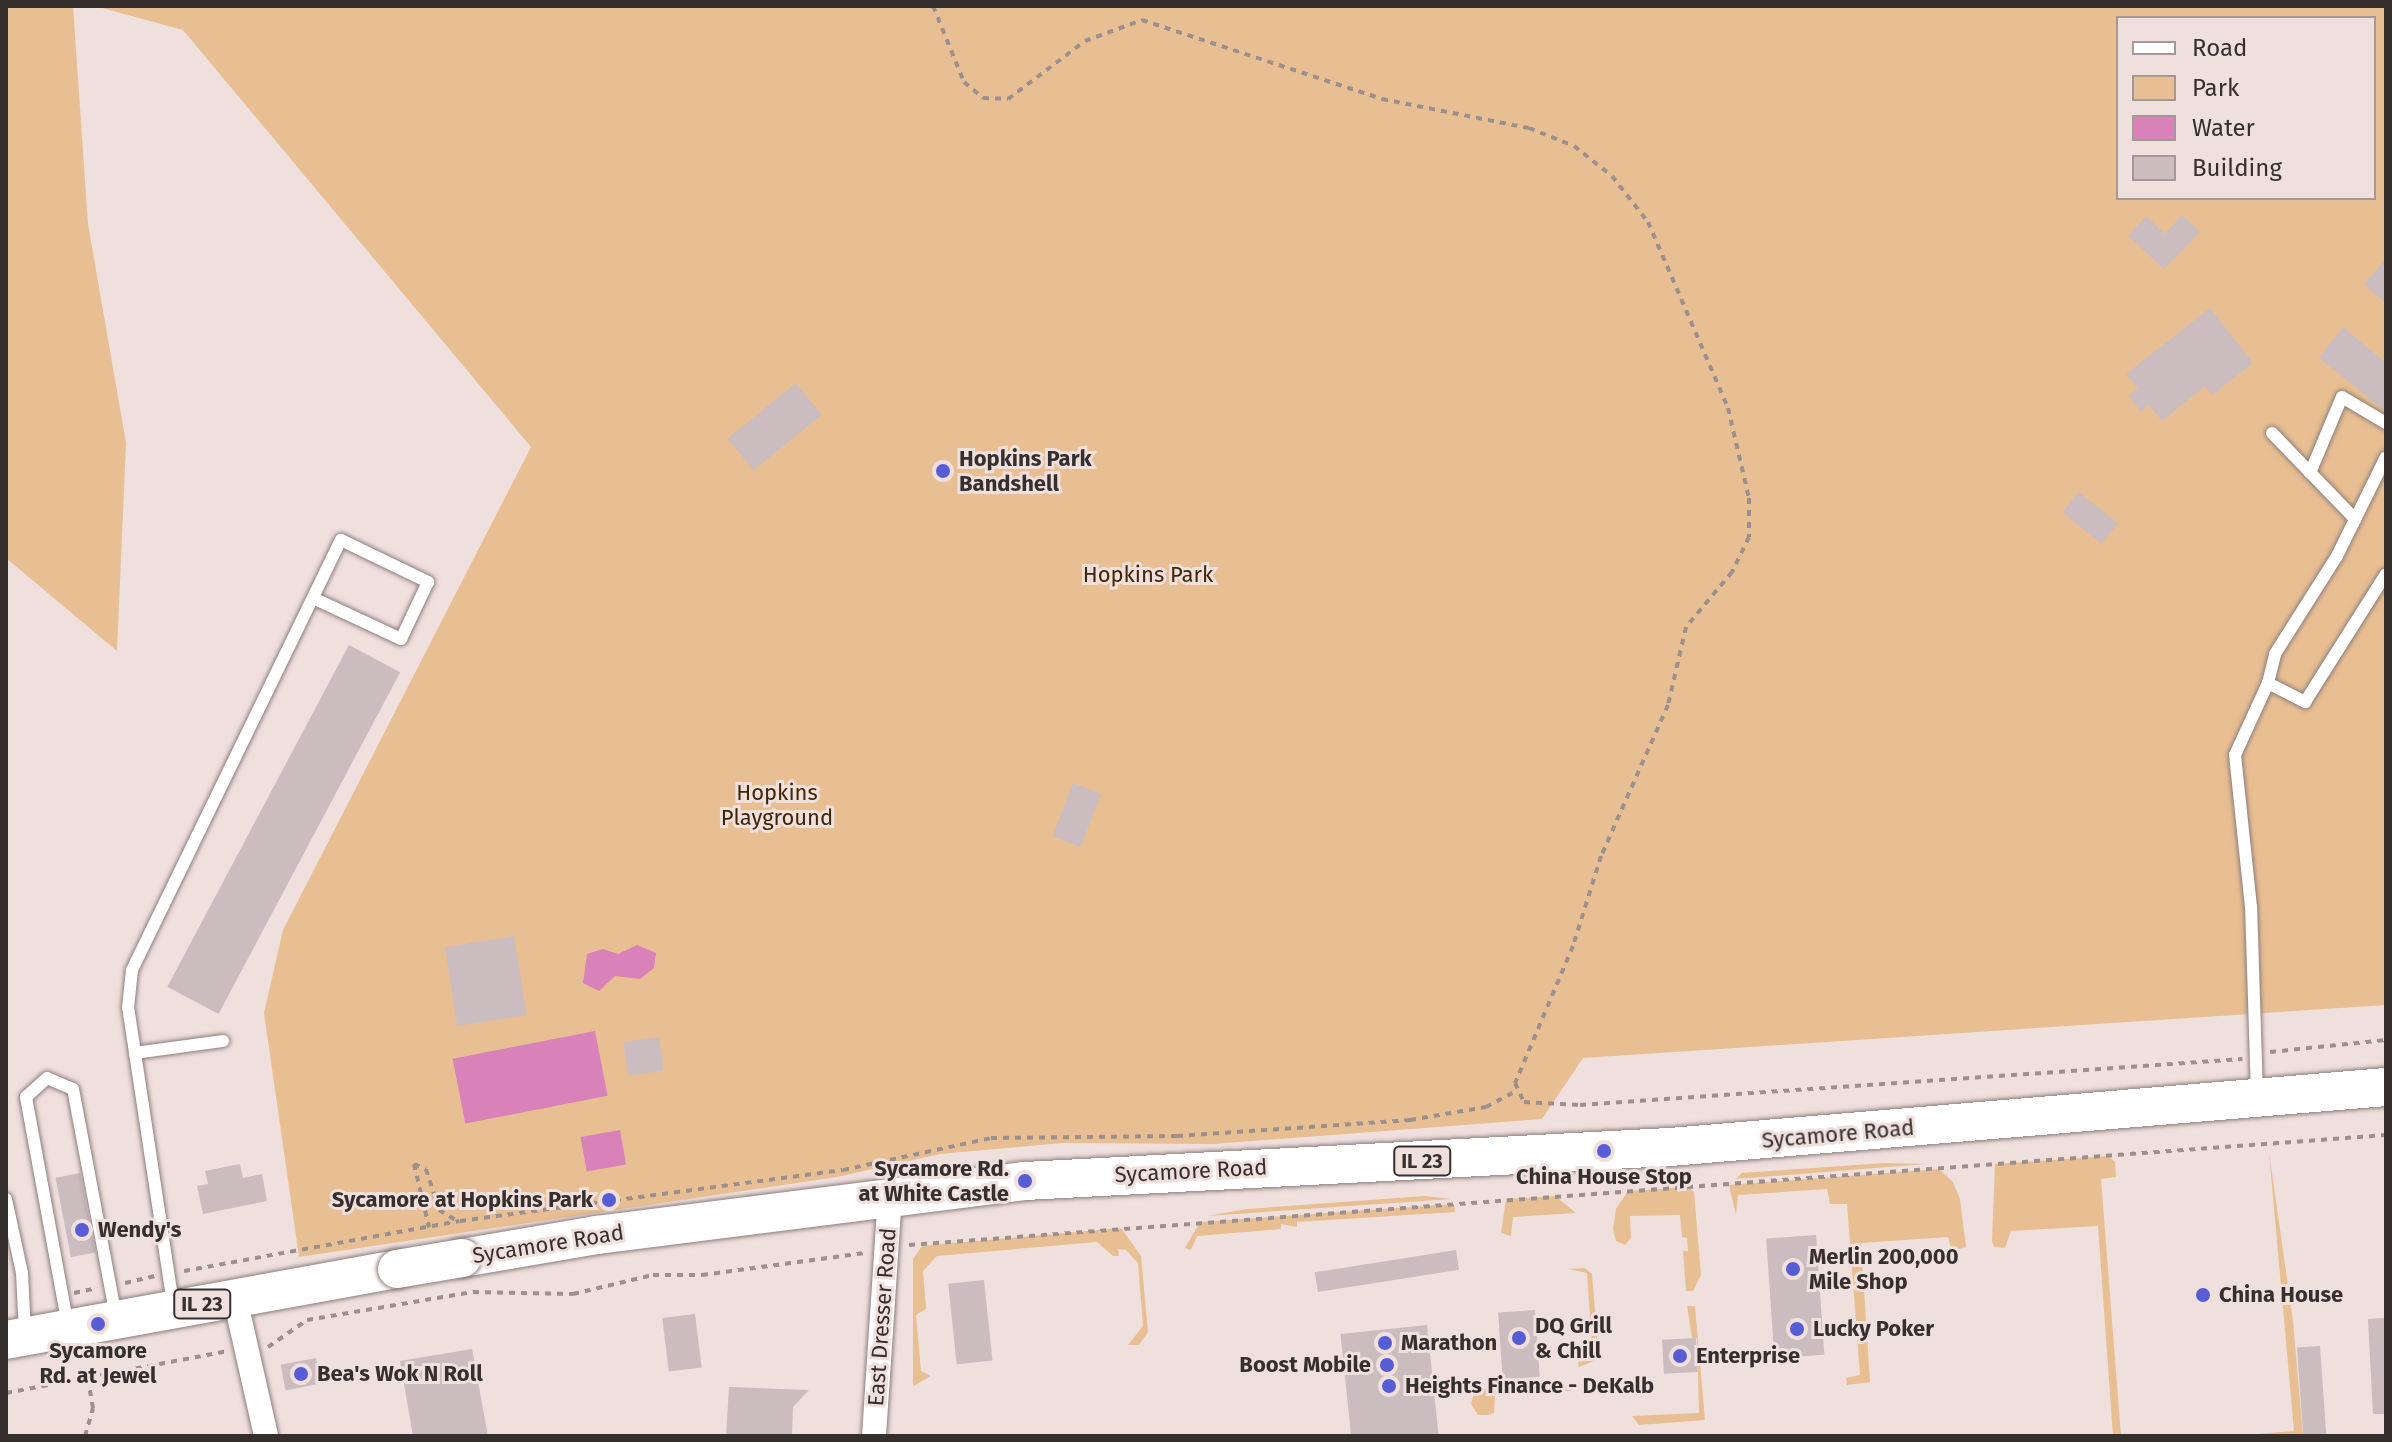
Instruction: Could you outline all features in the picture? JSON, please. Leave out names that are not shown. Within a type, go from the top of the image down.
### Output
[{"type":"main road","name":"Sycamore Road","points":[[16,1338],[65,1312],[172,1292],[235,1298],[397,1269],[461,1240],[597,1235],[1025,1181],[1670,1147],[2386,1087]]},
{"type":"street","name":"East Dresser Road","points":[[874,1436],[890,1197]]},
{"type":"street","points":[[235,1298],[266,1436]]},
{"type":"lane","points":[[2310,473],[2342,397],[2386,423]]},
{"type":"lane","points":[[2272,433],[2355,519]]},
{"type":"lane","points":[[2258,1098],[2254,1057],[2251,907],[2235,755],[2268,683],[2275,654],[2355,519],[2386,457]]},
{"type":"lane","points":[[172,1292],[128,1008],[132,970],[341,540],[428,582],[401,639],[313,598]]},
{"type":"lane","points":[[2268,683],[2305,702],[2386,574]]},
{"type":"lane","points":[[135,1053],[223,1041]]},
{"type":"lane","points":[[65,1312],[26,1097],[47,1078],[73,1089],[113,1303]]},
{"type":"lane","points":[[6,1199],[22,1273],[16,1338]]},
{"type":"path","points":[[65,1312],[843,1170],[991,1138],[1177,1136],[1410,1120],[1486,1107],[1516,1091],[1573,946],[1601,856],[1668,705],[1686,627],[1732,572],[1749,537],[1749,498],[1728,408],[1648,222],[1593,161],[1574,146],[1529,128],[1382,99],[1142,20],[1085,41],[1008,99],[983,98],[964,82],[933,6]]},
{"type":"path","points":[[1516,1091],[1524,1102],[1566,1106],[2254,1057],[2289,1046],[2386,1040]]},
{"type":"path","points":[[6,1393],[248,1347],[274,1347],[295,1323],[473,1292],[573,1294],[653,1275],[702,1275],[887,1250],[1193,1220],[2386,1135]]},
{"type":"path","points":[[429,1227],[414,1164],[426,1169],[439,1210],[461,1240]]},
{"type":"path","points":[[85,1436],[93,1408],[88,1379]]},
{"type":"green space","points":[[6,6],[73,6],[88,224],[126,443],[117,651],[6,558]]},
{"type":"green space","name":"Hopkins Park","points":[[95,6],[2386,6],[2386,1005],[1583,1058],[1542,1119],[1213,1144],[1062,1143],[940,1154],[837,1177],[299,1257],[264,1013],[283,930],[531,447],[183,30]]},
{"type":"green space","points":[[2269,1152],[2293,1321],[2303,1436],[2233,1436],[2294,1431]]},
{"type":"green space","points":[[2108,1156],[2115,1162],[2116,1177],[2101,1179],[2121,1436],[2113,1436],[2098,1226],[2011,1231],[2005,1248],[1994,1247],[1992,1241],[1995,1164]]},
{"type":"green space","points":[[1884,1163],[1925,1164],[1736,1179],[1742,1173]]},
{"type":"green space","points":[[1939,1169],[1953,1182],[1960,1199],[1966,1247],[1952,1251],[1948,1237],[1861,1243],[1870,1382],[1847,1385],[1846,1378],[1860,1375],[1847,1204],[1830,1204],[1827,1189],[1738,1195],[1736,1215],[1729,1185]]},
{"type":"green space","points":[[1689,1187],[1694,1192],[1701,1275],[1693,1291],[1686,1291],[1683,1251],[1688,1251],[1687,1238],[1682,1237],[1680,1215],[1630,1216],[1631,1238],[1625,1245],[1616,1241],[1613,1229],[1616,1209],[1628,1191]]},
{"type":"green space","points":[[1425,1196],[1451,1199],[1207,1216],[1247,1209]]},
{"type":"green space","points":[[1555,1196],[1576,1213],[1513,1217],[1511,1236],[1501,1233],[1506,1199]]},
{"type":"green space","points":[[1454,1204],[1455,1212],[1297,1222],[1297,1227],[1281,1224],[1281,1229],[1197,1236],[1191,1250],[1185,1248],[1200,1222]]},
{"type":"green space","points":[[1121,1228],[1141,1256],[1148,1332],[1139,1345],[1128,1345],[1143,1326],[1138,1263],[1126,1250],[1118,1249],[1119,1256],[1113,1256],[1097,1242],[937,1256],[923,1271],[926,1309],[916,1315],[921,1371],[931,1376],[913,1386],[913,1259],[922,1246]]},
{"type":"green space","points":[[1585,1268],[1592,1274],[1599,1359],[1579,1367],[1578,1362],[1593,1360],[1587,1273],[1569,1269]]},
{"type":"green space","points":[[1687,1306],[1695,1306],[1705,1420],[1639,1425],[1632,1416],[1699,1413],[1697,1338],[1692,1338]]},
{"type":"green space","points":[[1570,1387],[1571,1391],[1495,1395],[1494,1413],[1488,1415],[1478,1415],[1471,1404],[1475,1389]]},
{"type":"water","points":[[637,945],[656,953],[654,968],[640,979],[615,976],[599,991],[583,983],[587,954],[603,949],[618,954]]},
{"type":"water","points":[[595,1031],[608,1096],[465,1123],[453,1059]]},
{"type":"water","points":[[620,1130],[626,1164],[587,1171],[581,1137]]},
{"type":"building","points":[[2182,215],[2200,232],[2164,269],[2128,236],[2146,216],[2165,234]]},
{"type":"building","points":[[2386,258],[2386,303],[2364,285]]},
{"type":"building","points":[[2210,308],[2253,363],[2212,395],[2205,386],[2162,421],[2149,405],[2141,412],[2129,396],[2138,388],[2126,374]]},
{"type":"building","points":[[2343,327],[2386,363],[2386,412],[2319,358]]},
{"type":"building","points":[[796,383],[822,415],[753,470],[728,438]]},
{"type":"building","points":[[2079,492],[2118,523],[2101,544],[2063,512]]},
{"type":"building","points":[[349,645],[400,672],[219,1014],[167,987]]},
{"type":"building","points":[[1073,783],[1101,794],[1081,847],[1053,836]]},
{"type":"building","points":[[514,936],[527,1015],[457,1026],[445,947]]},
{"type":"building","points":[[659,1037],[664,1071],[628,1076],[623,1042]]},
{"type":"building","points":[[240,1164],[243,1178],[262,1174],[267,1201],[203,1214],[197,1186],[208,1184],[205,1171]]},
{"type":"building","name":"Wendy's","points":[[80,1173],[95,1253],[71,1257],[55,1178]]},
{"type":"building","points":[[1816,1235],[1824,1355],[1774,1358],[1766,1238]]},
{"type":"building","name":"Marathon","points":[[1456,1250],[1459,1270],[1318,1292],[1315,1272]]},
{"type":"building","points":[[984,1280],[992,1361],[957,1364],[948,1284]]},
{"type":"building","name":"DQ Grill & Chill","points":[[1535,1310],[1540,1377],[1503,1379],[1498,1313]]},
{"type":"building","points":[[695,1314],[702,1368],[669,1372],[662,1318]]},
{"type":"building","points":[[2386,1318],[2386,1414],[2373,1414],[2368,1319]]},
{"type":"building","points":[[1427,1325],[1439,1436],[1351,1436],[1340,1334]]},
{"type":"building","name":"Enterprise","points":[[1696,1338],[1698,1372],[1664,1374],[1662,1340]]},
{"type":"building","points":[[2320,1346],[2326,1436],[2303,1436],[2297,1348]]},
{"type":"building","points":[[472,1349],[488,1436],[413,1436],[400,1361]]},
{"type":"building","name":"Bea's Wok N Roll","points":[[316,1358],[321,1384],[286,1390],[281,1365]]},
{"type":"building","points":[[729,1387],[809,1390],[793,1407],[792,1436],[726,1436]]},
{"type":"place","name":"Hopkins Park Bandshell","points":[[943,471]]},
{"type":"place","name":"China House Stop","points":[[1604,1151]]},
{"type":"place","name":"Sycamore Rd. at White Castle","points":[[1025,1181]]},
{"type":"place","name":"Sycamore at Hopkins Park","points":[[609,1200]]},
{"type":"place","name":"Wendy's","points":[[82,1230]]},
{"type":"place","name":"Merlin 200,000 Mile Shop","points":[[1793,1269]]},
{"type":"place","name":"China House","points":[[2203,1295]]},
{"type":"place","name":"Sycamore Rd. at Jewel","points":[[98,1324]]},
{"type":"place","name":"Lucky Poker","points":[[1797,1329]]},
{"type":"place","name":"DQ Grill & Chill","points":[[1519,1338]]},
{"type":"place","name":"Marathon","points":[[1385,1343]]},
{"type":"place","name":"Enterprise","points":[[1680,1356]]},
{"type":"place","name":"Boost Mobile","points":[[1387,1365]]},
{"type":"place","name":"Bea's Wok N Roll","points":[[301,1374]]},
{"type":"place","name":"Heights Finance - DeKalb","points":[[1389,1386]]},
{"type":"park label","name":"Hopkins Playground","points":[[777,804]]}]
